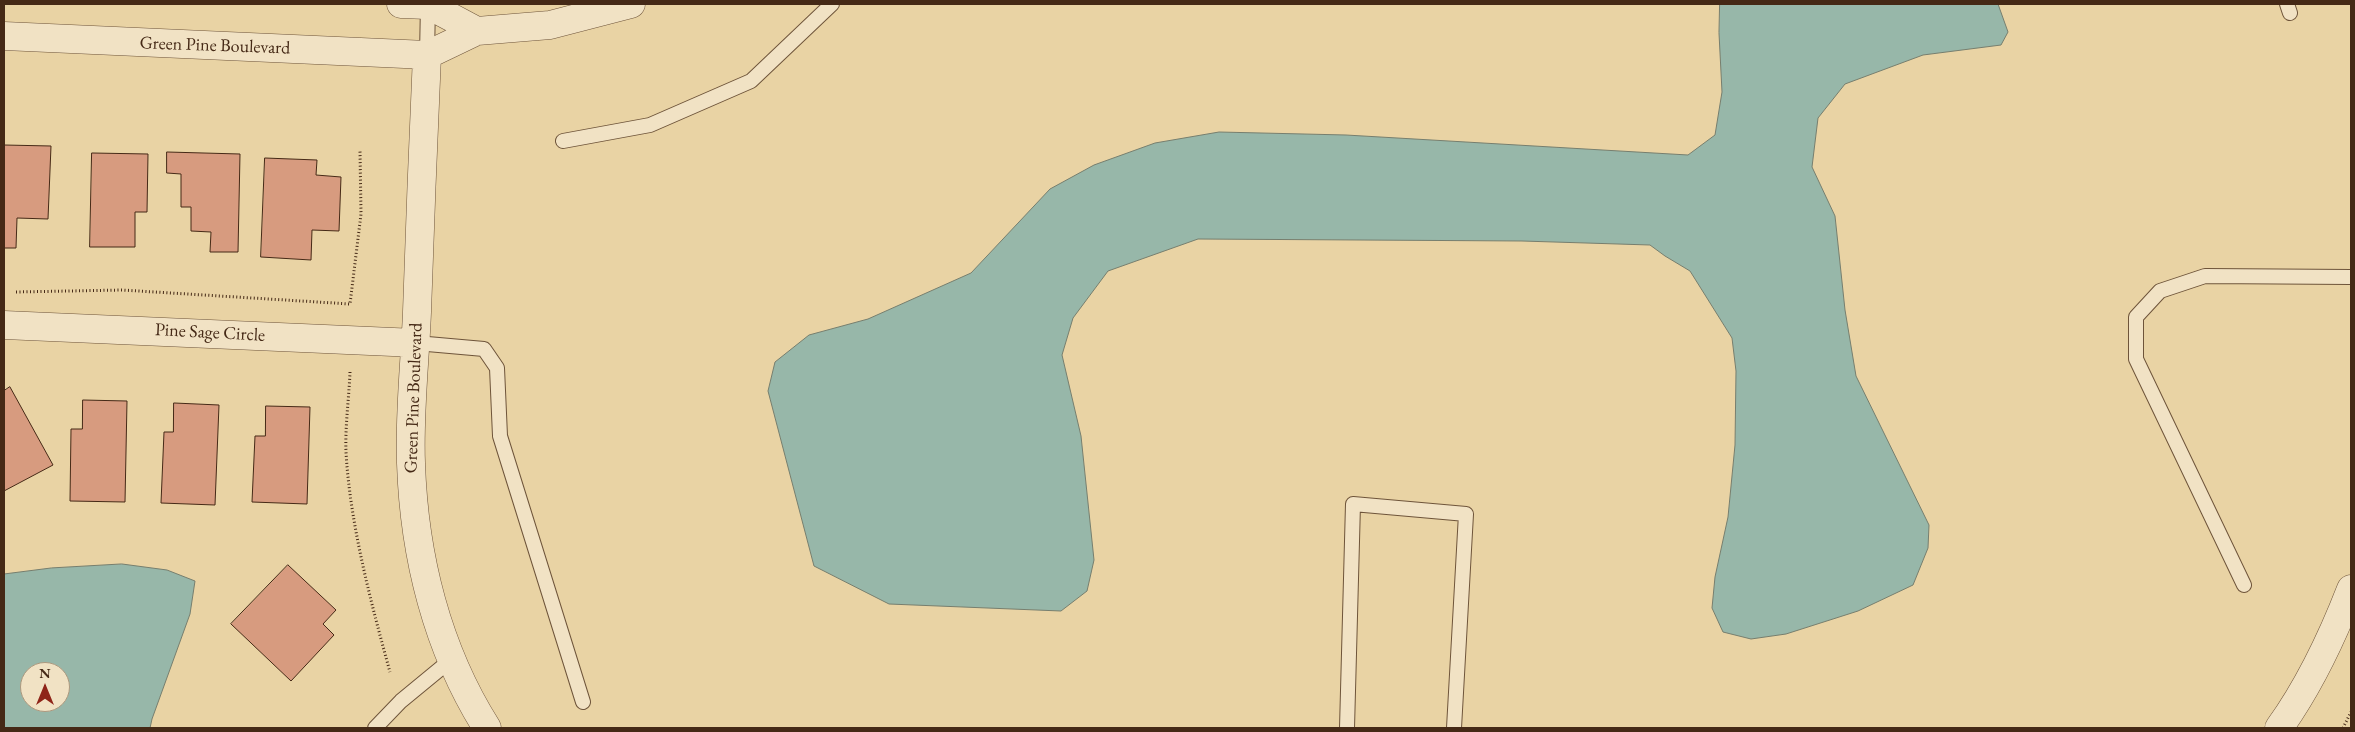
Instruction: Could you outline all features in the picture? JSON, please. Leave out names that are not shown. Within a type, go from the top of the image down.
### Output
[{"type":"street","points":[[401,4],[428,4],[477,31]]},
{"type":"street","name":"Green Pine Boulevard","points":[[4,36],[427,55],[477,31],[550,25],[630,4]]},
{"type":"street","name":"Green Pine Boulevard","points":[[427,55],[410,462],[416,533],[431,603],[452,659],[477,713],[487,728]]},
{"type":"street","name":"Pine Sage Circle","points":[[4,325],[416,343]]},
{"type":"street","points":[[2279,728],[2295,705],[2332,636],[2351,589]]},
{"type":"lane","points":[[427,55],[428,4]]},
{"type":"lane","points":[[563,141],[650,125],[750,81],[832,4]]},
{"type":"lane","points":[[2244,585],[2136,359],[2136,317],[2160,291],[2205,276],[2351,277]]},
{"type":"lane","points":[[416,343],[484,349],[497,368],[500,436],[583,702]]},
{"type":"lane","points":[[1347,728],[1354,504],[1466,514],[1454,728]]},
{"type":"lane","points":[[375,728],[400,701],[452,659]]},
{"type":"path","points":[[14,292],[122,290],[350,304],[361,214],[360,151]]},
{"type":"path","points":[[350,371],[346,452],[355,516],[374,617],[390,672]]},
{"type":"path","points":[[2343,728],[2351,712]]},
{"type":"shaded area","points":[[1720,4],[1998,4],[2008,32],[2001,45],[1923,55],[1845,84],[1818,118],[1812,167],[1835,216],[1845,310],[1856,376],[1929,525],[1928,548],[1913,585],[1858,611],[1786,634],[1751,639],[1723,632],[1712,608],[1715,577],[1728,517],[1735,445],[1736,371],[1732,338],[1690,271],[1650,245],[1522,241],[1198,239],[1108,271],[1073,318],[1062,355],[1081,436],[1094,560],[1087,591],[1061,611],[889,604],[814,566],[768,391],[775,362],[809,335],[868,319],[971,273],[1050,189],[1094,165],[1155,143],[1219,132],[1346,135],[1688,155],[1715,135],[1722,92],[1719,33]]},
{"type":"shaded area","points":[[122,564],[167,570],[195,581],[190,614],[150,728],[4,728],[4,574],[51,568]]},
{"type":"building","points":[[4,145],[51,146],[48,219],[17,218],[16,248],[4,248]]},
{"type":"building","points":[[167,152],[240,154],[238,252],[210,252],[211,232],[191,231],[191,207],[181,207],[181,174],[167,173]]},
{"type":"building","points":[[92,153],[148,154],[147,212],[135,212],[135,247],[90,247]]},
{"type":"building","points":[[265,158],[317,160],[316,175],[341,177],[339,231],[312,230],[311,260],[261,257]]},
{"type":"building","points":[[10,387],[53,465],[4,491],[4,391]]},
{"type":"building","points":[[83,400],[127,401],[125,502],[70,501],[71,429],[82,429]]},
{"type":"building","points":[[174,403],[219,405],[215,505],[161,503],[164,432],[173,432]]},
{"type":"building","points":[[266,406],[310,407],[307,504],[252,502],[255,436],[265,436]]},
{"type":"building","points":[[288,565],[336,610],[323,624],[334,635],[291,681],[231,624]]}]
